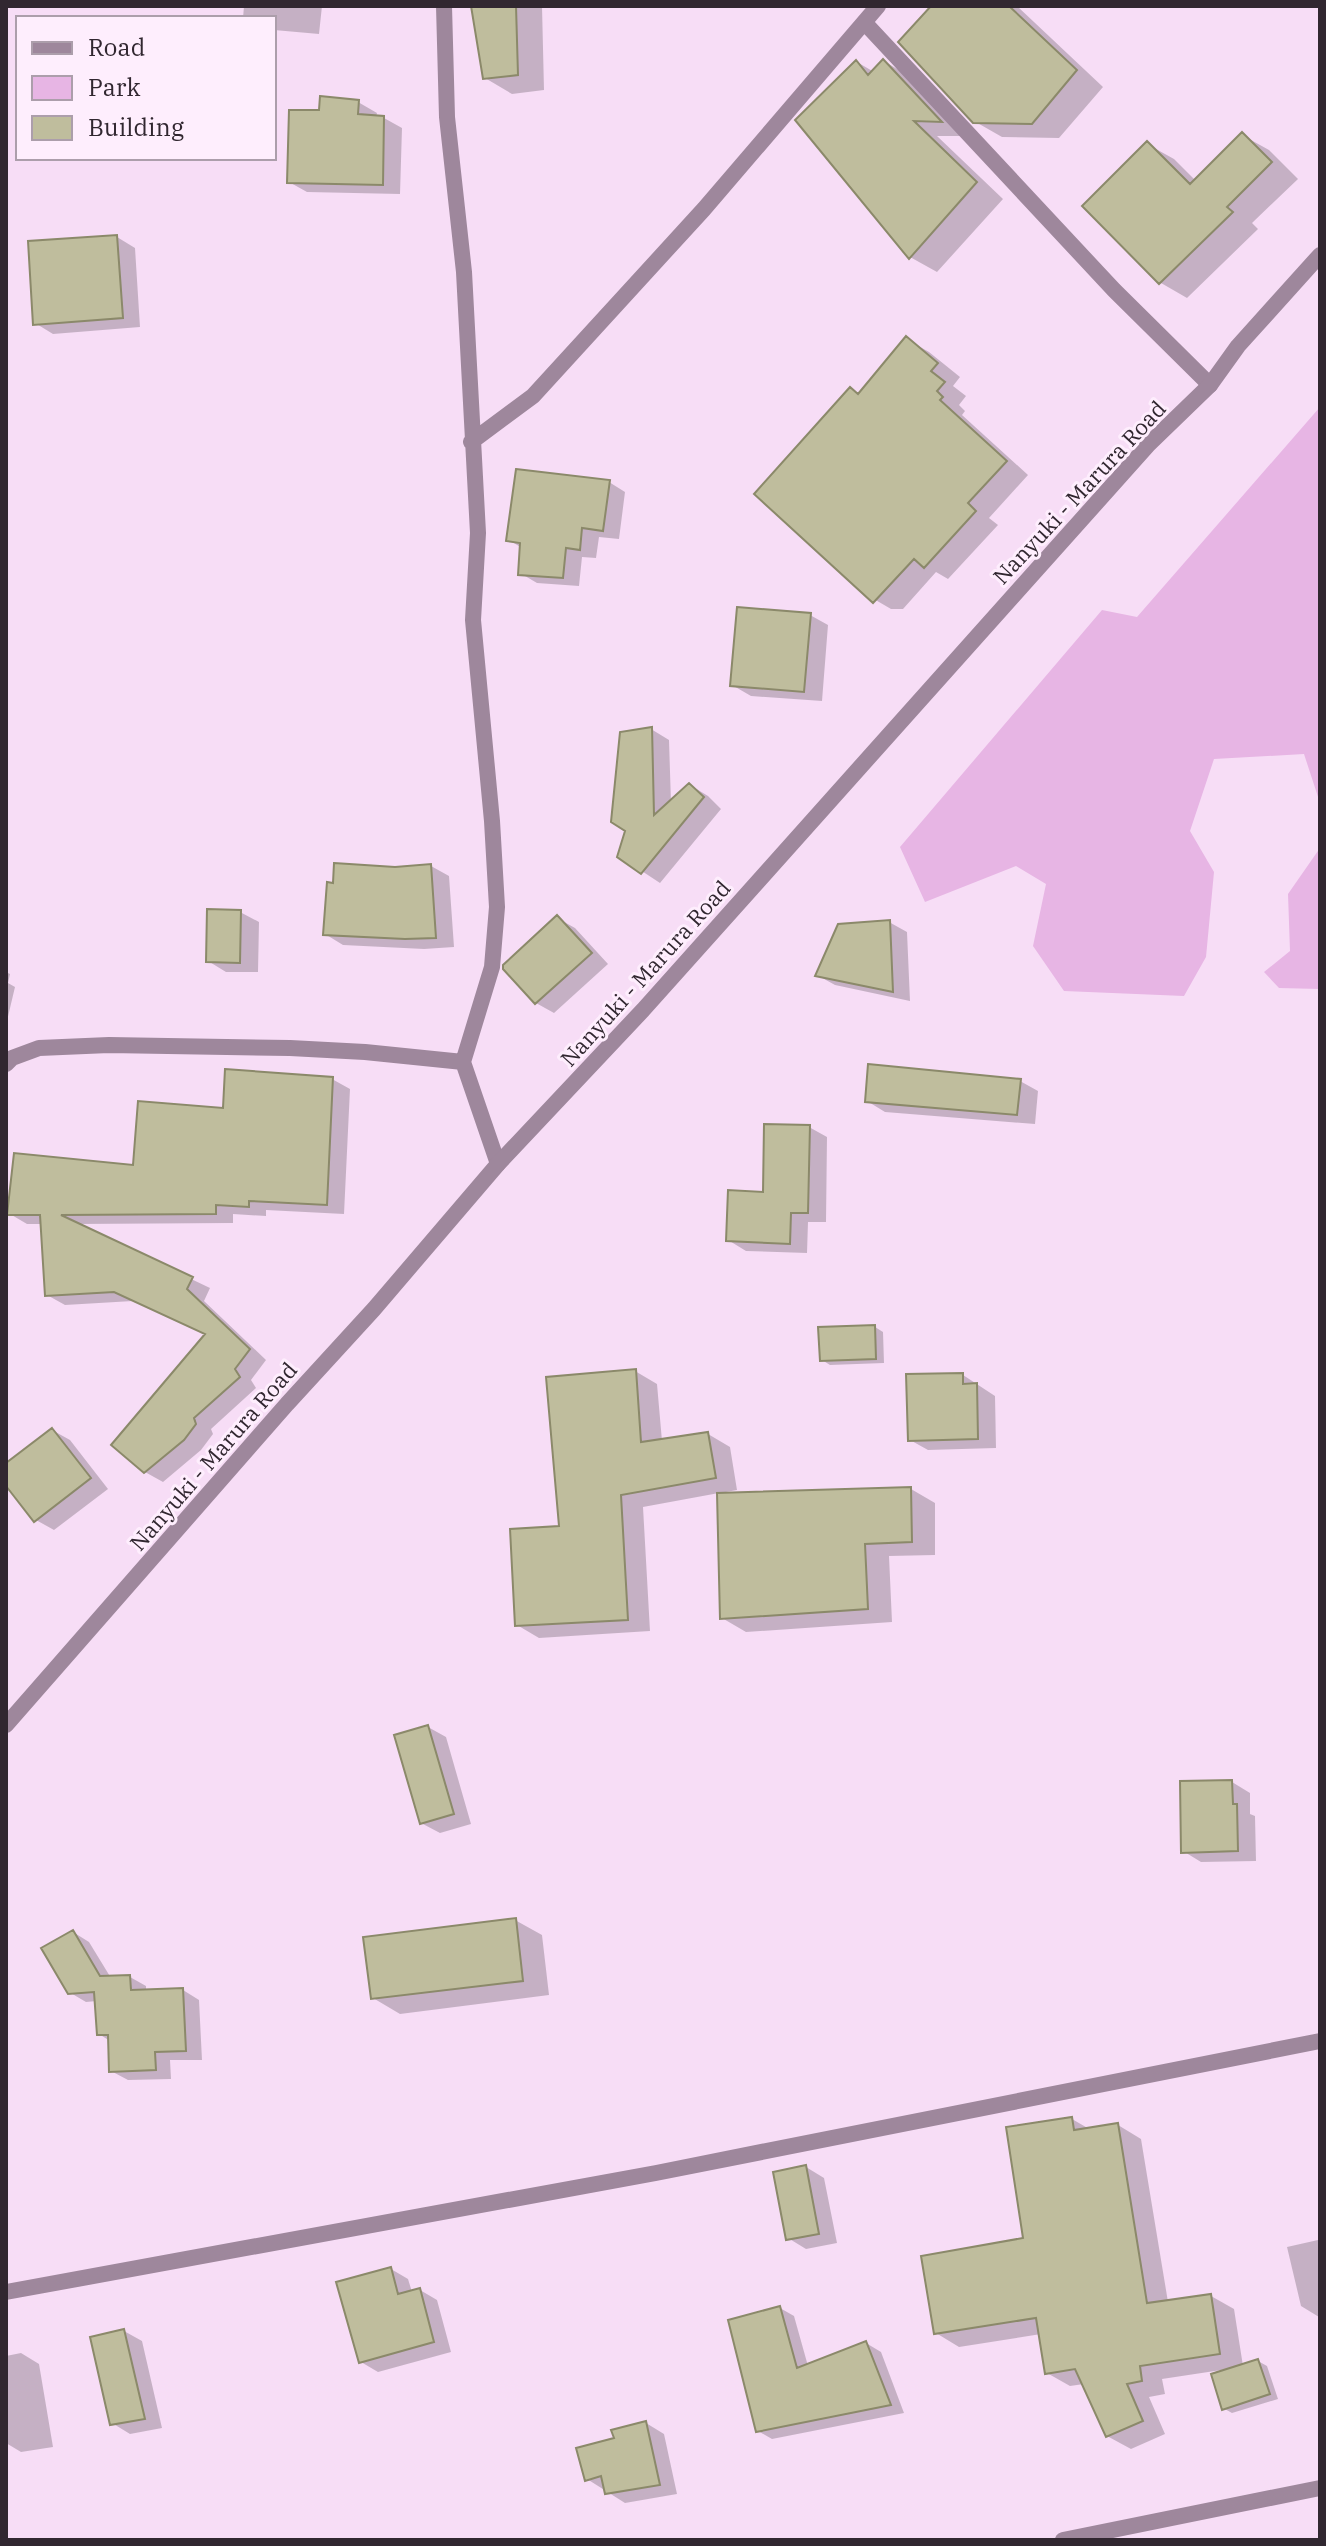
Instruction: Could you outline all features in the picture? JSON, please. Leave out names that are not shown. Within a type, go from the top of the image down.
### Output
[{"type":"street","points":[[444,6],[447,117],[464,272],[478,533],[473,620],[497,907],[492,967],[463,1062],[498,1164]]},
{"type":"street","points":[[471,442],[533,396],[704,209],[878,6]]},
{"type":"street","points":[[864,22],[1114,290],[1210,385]]},
{"type":"street","name":"Nanyuki - Marura Road","points":[[6,1725],[498,1164],[643,1010],[1149,444],[1210,385],[1238,346],[1320,255]]},
{"type":"street","points":[[6,1064],[12,1058],[39,1048],[109,1045],[290,1048],[463,1062]]},
{"type":"street","points":[[6,2292],[656,2173],[1320,2041]]},
{"type":"street","points":[[1063,2540],[1320,2488]]},
{"type":"green space","points":[[1320,407],[1320,803],[1304,754],[1214,759],[1190,831],[1214,872],[1206,957],[1184,996],[1064,991],[1033,946],[1046,884],[1016,866],[925,902],[900,847],[1102,610],[1137,617]]},
{"type":"green space","points":[[1320,848],[1320,989],[1279,988],[1264,972],[1290,951],[1288,894]]},
{"type":"building","points":[[471,6],[516,6],[518,75],[483,79]]},
{"type":"building","points":[[931,6],[1009,6],[1077,70],[1032,124],[973,123],[898,42]]},
{"type":"building","points":[[883,59],[942,122],[914,121],[977,182],[909,259],[795,120],[856,60],[868,75]]},
{"type":"building","points":[[320,96],[359,100],[358,114],[384,116],[383,185],[287,183],[289,110],[319,110]]},
{"type":"building","points":[[1242,132],[1272,162],[1227,207],[1233,212],[1159,284],[1082,206],[1147,141],[1190,184]]},
{"type":"building","points":[[117,235],[123,318],[33,325],[28,241]]},
{"type":"building","points":[[906,336],[938,363],[931,371],[945,382],[937,391],[943,397],[940,400],[1007,461],[968,503],[976,511],[924,568],[914,559],[873,603],[754,494],[850,387],[858,394]]},
{"type":"building","points":[[516,469],[610,480],[603,531],[582,528],[580,550],[566,548],[563,578],[518,575],[520,543],[506,541]]},
{"type":"building","points":[[737,607],[811,613],[804,692],[730,686]]},
{"type":"building","points":[[652,727],[654,815],[689,783],[704,797],[641,874],[617,857],[625,831],[611,822],[620,732]]},
{"type":"building","points":[[334,863],[395,867],[431,864],[436,938],[323,935],[327,882],[333,883]]},
{"type":"building","points":[[207,909],[241,910],[240,963],[206,962]]},
{"type":"building","points":[[557,915],[592,953],[535,1004],[503,969],[503,965]]},
{"type":"building","points":[[890,920],[893,992],[815,976],[838,924]]},
{"type":"building","points":[[868,1064],[1021,1079],[1017,1115],[865,1102]]},
{"type":"building","points":[[225,1069],[333,1077],[327,1205],[249,1201],[249,1207],[216,1205],[216,1214],[61,1215],[193,1277],[187,1289],[250,1349],[235,1369],[240,1377],[194,1418],[196,1424],[184,1440],[144,1473],[111,1445],[205,1334],[114,1292],[45,1296],[40,1215],[7,1215],[14,1153],[133,1165],[138,1101],[223,1108]]},
{"type":"building","points":[[764,1124],[810,1125],[808,1213],[791,1213],[790,1244],[726,1241],[728,1190],[763,1192]]},
{"type":"building","points":[[875,1325],[876,1359],[820,1361],[818,1327]]},
{"type":"building","points":[[636,1369],[641,1442],[708,1432],[716,1478],[621,1495],[628,1620],[515,1626],[510,1529],[559,1526],[546,1377]]},
{"type":"building","points":[[963,1373],[963,1384],[977,1383],[978,1439],[908,1441],[906,1374]]},
{"type":"building","points":[[52,1428],[91,1478],[34,1522],[6,1486],[6,1463]]},
{"type":"building","points":[[911,1487],[912,1542],[865,1544],[868,1609],[720,1619],[717,1493]]},
{"type":"building","points":[[428,1725],[454,1814],[420,1824],[394,1735]]},
{"type":"building","points":[[1232,1780],[1233,1804],[1237,1804],[1238,1851],[1181,1853],[1180,1781]]},
{"type":"building","points":[[516,1918],[523,1981],[371,1999],[363,1937]]},
{"type":"building","points":[[73,1930],[100,1976],[130,1975],[131,1990],[183,1988],[186,2051],[155,2052],[156,2070],[109,2072],[108,2035],[97,2035],[94,1992],[68,1994],[41,1948]]},
{"type":"building","points":[[1072,2117],[1074,2130],[1118,2123],[1147,2303],[1211,2294],[1220,2354],[1140,2366],[1142,2381],[1127,2384],[1143,2421],[1106,2437],[1075,2369],[1045,2374],[1036,2318],[934,2334],[921,2256],[1023,2238],[1006,2127]]},
{"type":"building","points":[[806,2165],[819,2234],[786,2240],[773,2172]]},
{"type":"building","points":[[391,2267],[398,2294],[420,2288],[434,2342],[359,2363],[336,2282]]},
{"type":"building","points":[[780,2306],[797,2368],[866,2341],[891,2405],[756,2432],[728,2320]]},
{"type":"building","points":[[124,2329],[145,2419],[110,2425],[90,2337]]},
{"type":"building","points":[[1258,2359],[1270,2394],[1222,2410],[1211,2374]]},
{"type":"building","points":[[646,2421],[660,2485],[605,2494],[601,2476],[585,2481],[576,2448],[614,2438],[611,2430]]}]
